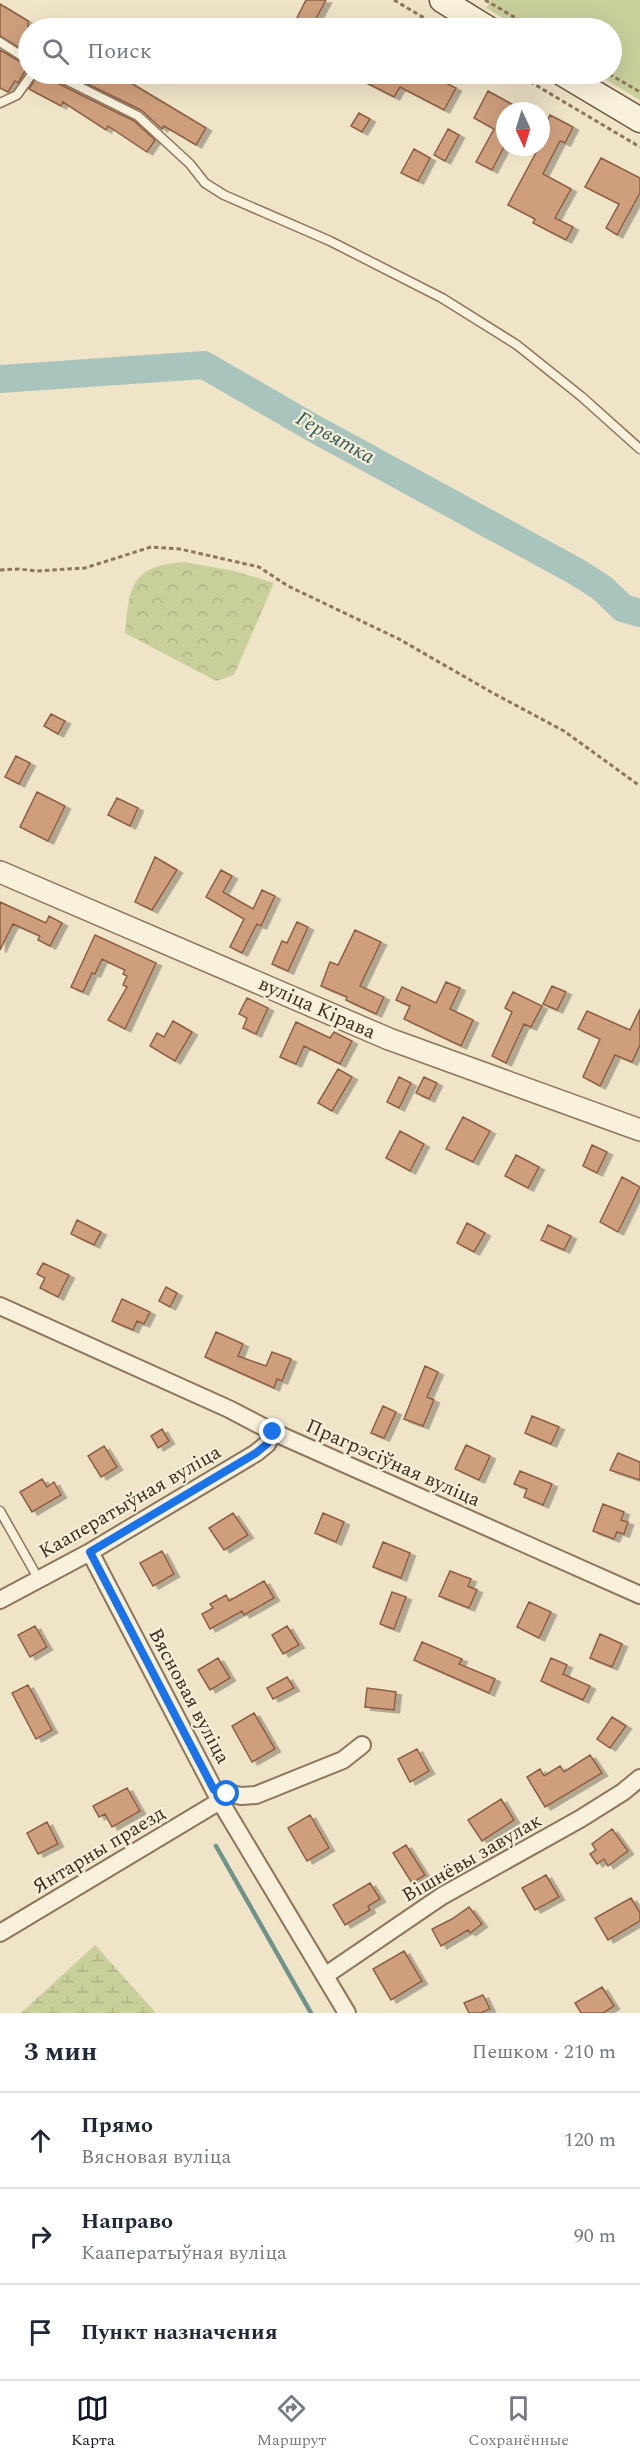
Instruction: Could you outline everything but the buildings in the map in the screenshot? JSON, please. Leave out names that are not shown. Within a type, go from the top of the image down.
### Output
[{"type":"main road","points":[[447,1],[473,18]]},
{"type":"main road","points":[[580,84],[640,120]]},
{"type":"street","name":"вуліца Кірава","points":[[0,872],[389,1039],[640,1130]]},
{"type":"street","name":"Прагрэсіўная вуліца","points":[[0,1306],[230,1409],[273,1432],[640,1595]]},
{"type":"street","name":"Кааператыўная вуліца","points":[[0,1600],[90,1552],[256,1453],[267,1444],[273,1432]]},
{"type":"street","name":"Вясновая вуліца","points":[[90,1552],[217,1795],[347,2013]]},
{"type":"street","points":[[217,1795],[256,1795],[335,1764],[362,1745]]},
{"type":"street","name":"Вішнёвы завулак","points":[[326,1975],[442,1896],[580,1819],[623,1792],[640,1778]]},
{"type":"street","name":"Янтарны праезд","points":[[0,1933],[217,1795]]},
{"type":"lane","points":[[0,42],[18,54]]},
{"type":"lane","points":[[0,103],[17,95],[25,84]]},
{"type":"lane","points":[[74,84],[138,116],[190,164],[205,183],[225,195],[330,242],[442,298],[517,345],[582,397],[640,449]]},
{"type":"lane","points":[[0,1511],[38,1578]]},
{"type":"path","points":[[394,0],[424,18]]},
{"type":"path","points":[[485,0],[516,18]]},
{"type":"path","points":[[622,82],[640,92]]},
{"type":"path","points":[[534,84],[640,147]]},
{"type":"path","points":[[0,570],[37,571],[86,568],[151,547],[180,549],[259,567],[288,586],[399,639],[564,731],[640,786]]},
{"type":"green space","points":[[491,0],[640,0],[640,100],[613,84],[622,84],[622,18],[503,18],[486,8]]},
{"type":"green space","points":[[184,562],[235,571],[274,583],[234,675],[216,681],[125,633],[128,603],[136,581],[153,568]]},
{"type":"green space","points":[[95,1945],[156,2013],[21,2013]]},
{"type":"waterway","name":"Гервятка","points":[[0,379],[204,365],[313,428],[577,572],[602,588],[623,608],[640,613]]},
{"type":"waterway","points":[[216,1846],[311,2013]]},
{"type":"route","points":[[227,1794],[214,1790],[90,1552],[261,1450],[273,1432]]}]
